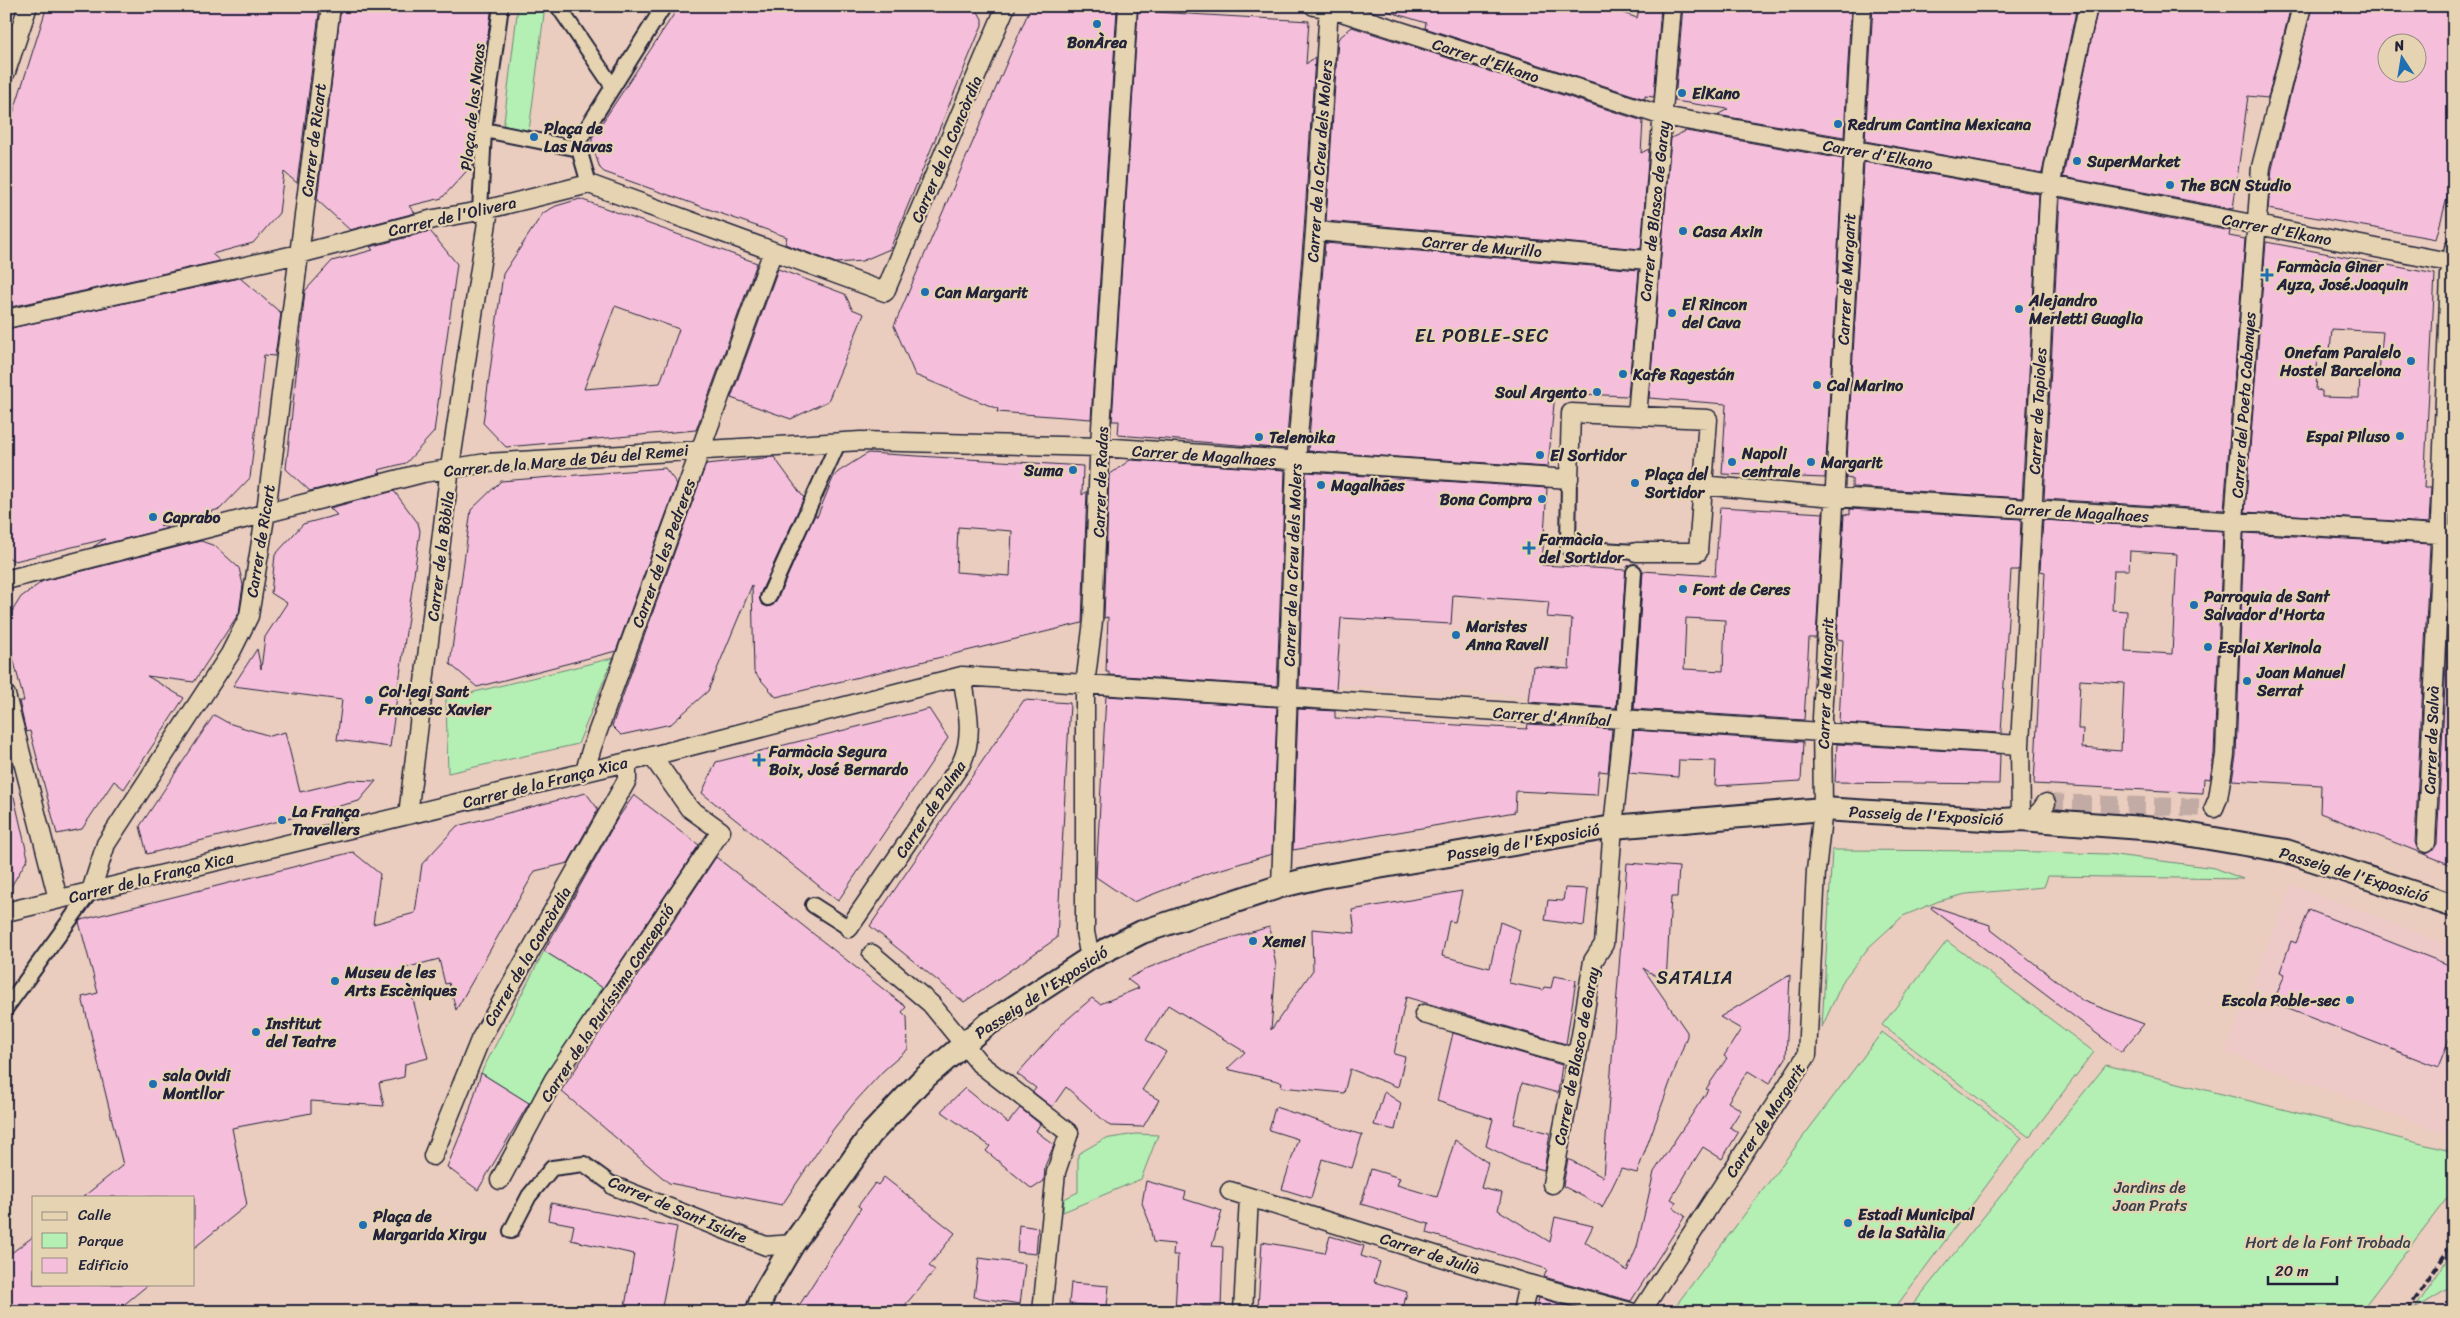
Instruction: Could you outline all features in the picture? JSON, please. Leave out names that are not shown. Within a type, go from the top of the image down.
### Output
[{"type":"street","points":[[6,72],[28,6]]},
{"type":"street","name":"Carrer de Ricart","points":[[6,1008],[91,891],[106,844],[230,654],[249,616],[266,512],[331,6]]},
{"type":"street","name":"Plaça de las Navas","points":[[485,210],[484,130],[501,6]]},
{"type":"street","points":[[558,6],[613,87]]},
{"type":"street","points":[[664,6],[580,139],[579,149],[590,184],[773,251]]},
{"type":"street","name":"Carrer de la Concòrdia","points":[[773,251],[885,292],[1006,6]]},
{"type":"street","name":"Carrer de Radas","points":[[1090,958],[1085,932],[1085,685],[1094,621],[1100,447],[1128,6]]},
{"type":"street","name":"Carrer de Blasco de Garay","points":[[1636,416],[1648,260],[1672,6]]},
{"type":"street","name":"Carrer de Margarit","points":[[1641,1312],[1807,1055],[1816,871],[1823,809],[1821,732],[1862,6]]},
{"type":"street","name":"Carrer de Tapioles","points":[[2034,814],[2020,745],[2031,509],[2051,185],[2088,6]]},
{"type":"street","name":"Carrer del Poeta Cabanyes","points":[[2214,808],[2218,798],[2225,755],[2234,521],[2261,167],[2302,6]]},
{"type":"street","name":"Carrer d'Elkano","points":[[1324,7],[1663,116],[2051,185],[2256,225],[2453,258]]},
{"type":"street","name":"Carrer de la Creu dels Molers","points":[[1280,886],[1296,462],[1315,231],[1324,7]]},
{"type":"street","points":[[484,130],[579,149]]},
{"type":"street","name":"Carrer de l'Olivera","points":[[6,320],[299,254],[434,219],[485,210],[590,184]]},
{"type":"street","name":"Carrer de la Bòbila","points":[[408,815],[450,467],[485,210]]},
{"type":"street","name":"Carrer de Murillo","points":[[1315,231],[1648,260]]},
{"type":"street","name":"Carrer de les Pedreres","points":[[585,771],[592,747],[773,251]]},
{"type":"street","name":"Carrer de Salvà","points":[[2426,843],[2445,538],[2453,258]]},
{"type":"street","points":[[1571,413],[1636,416],[1708,419],[1698,552],[1636,552],[1568,548],[1568,479],[1571,413]]},
{"type":"street","points":[[768,598],[839,441]]},
{"type":"street","name":"Carrer de Magalhaes","points":[[839,441],[1100,447],[1296,462],[1568,479]]},
{"type":"street","name":"Carrer de la Mare de Déu del Remei","points":[[6,580],[266,512],[450,467],[839,441]]},
{"type":"street","name":"Carrer de Magalhaes","points":[[1702,485],[1834,497],[2234,521],[2445,538]]},
{"type":"street","name":"Carrer de Blasco de Garay","points":[[1552,1184],[1577,1058],[1593,961],[1604,944],[1634,572]]},
{"type":"street","name":"Carrer de la França Xica","points":[[6,912],[652,756],[962,676],[1085,685]]},
{"type":"street","name":"Carrer de Palma","points":[[849,928],[961,764],[969,747],[968,712],[962,676]]},
{"type":"street","name":"Carrer d'Anníbal","points":[[1085,685],[1287,698],[1624,714],[1821,732],[2020,745]]},
{"type":"street","points":[[6,695],[58,899]]},
{"type":"street","name":"Carrer de la Puríssima Concepció","points":[[500,1180],[554,1079],[721,831],[689,808],[652,756]]},
{"type":"street","name":"Carrer de la Concòrdia","points":[[433,1156],[480,1040],[628,780],[627,762]]},
{"type":"street","name":"Passeig de l'Exposició","points":[[757,1312],[764,1294],[793,1244],[871,1134],[921,1082],[964,1042],[985,1026],[1090,958],[1142,932],[1280,886],[1319,877],[1613,827],[1823,809],[2001,820],[2034,814],[2156,829],[2286,851],[2454,906]]},
{"type":"street","points":[[813,905],[849,928]]},
{"type":"street","points":[[872,954],[931,1004],[964,1042],[980,1064],[1070,1133],[1056,1172],[1042,1312]]},
{"type":"street","points":[[1424,1014],[1577,1058]]},
{"type":"street","name":"Carrer de Sant Isidre","points":[[511,1231],[529,1196],[552,1168],[584,1164],[614,1186],[766,1246],[793,1244]]},
{"type":"street","name":"Carrer de Julià","points":[[1230,1191],[1528,1284],[1630,1312]]},
{"type":"street","points":[[1243,1312],[1250,1196]]},
{"type":"street","points":[[1522,1312],[1528,1284]]},
{"type":"shaded area","name":"Maristes Anna Ravell","points":[[1542,565],[1612,570],[1603,700],[1301,683],[1308,581]]},
{"type":"shaded area","name":"Escola Poble-sec","points":[[2292,884],[2454,947],[2454,1137],[2225,1052]]},
{"type":"green space","points":[[518,6],[545,6],[529,131],[503,130]]},
{"type":"green space","points":[[613,658],[578,744],[448,773],[446,699]]},
{"type":"green space","points":[[1832,850],[2008,851],[2108,854],[2215,868],[2243,879],[2048,876],[2044,887],[1966,894],[1939,901],[1903,916],[1869,947],[1844,979],[1822,1027]]},
{"type":"green space","points":[[1947,941],[2094,1052],[2029,1137],[1882,1025]]},
{"type":"green space","points":[[544,951],[602,987],[530,1104],[481,1073]]},
{"type":"green space","name":"Estadi Municipal de la Satàlia","points":[[1882,1032],[2022,1138],[1892,1312],[1679,1312],[1674,1308]]},
{"type":"green space","name":"Jardins de Joan Prats","points":[[2106,1065],[2454,1152],[2454,1189],[2360,1312],[1907,1312]]},
{"type":"green space","points":[[1136,1134],[1158,1135],[1141,1179],[1063,1212],[1064,1199],[1078,1192],[1078,1154],[1104,1139]]},
{"type":"green space","points":[[2454,1249],[2454,1285],[2415,1309]]},
{"type":"building","points":[[47,6],[320,6],[297,183],[284,172],[279,213],[253,243],[212,254],[220,261],[6,308],[6,136]]},
{"type":"building","points":[[341,6],[492,6],[475,129],[474,163],[442,198],[409,206],[415,213],[350,230],[317,200]]},
{"type":"building","points":[[674,6],[975,6],[982,19],[982,25],[890,249],[862,261],[836,263],[785,244],[787,237],[604,172],[600,168],[592,145],[592,138],[674,14]]},
{"type":"building","points":[[1031,6],[1079,6],[1117,9],[1091,419],[997,412],[998,409],[915,375],[894,326]]},
{"type":"building","points":[[1388,6],[1603,6],[1637,18],[1640,6],[1661,6],[1654,97],[1645,96],[1645,99],[1425,28],[1426,23],[1387,11]]},
{"type":"building","points":[[1683,6],[1851,6],[1844,137],[1717,115],[1728,109],[1675,101]]},
{"type":"building","points":[[1873,6],[2077,6],[2042,173],[1865,141]]},
{"type":"building","points":[[2098,6],[2291,6],[2268,98],[2248,96],[2233,209],[2063,177]]},
{"type":"building","points":[[2312,6],[2454,6],[2454,172],[2436,239],[2268,209],[2272,169]]},
{"type":"building","points":[[1138,11],[1309,21],[1306,64],[1315,57],[1304,230],[1286,449],[1118,435],[1119,421],[1112,421]]},
{"type":"building","points":[[1352,27],[1643,121],[1641,153],[1649,149],[1641,249],[1326,221],[1338,39]]},
{"type":"building","points":[[1686,131],[1843,159],[1825,478],[1722,474],[1726,404],[1649,398],[1671,138]]},
{"type":"building","points":[[1864,162],[2039,194],[2022,498],[1852,487],[1852,479],[1846,478]]},
{"type":"building","points":[[2060,198],[2230,231],[2229,236],[2245,239],[2224,510],[2044,499]]},
{"type":"building","points":[[580,199],[757,263],[696,430],[506,447],[483,423],[503,274],[543,213],[556,206]],"holes":[[[615,306],[679,329],[660,383],[584,389]]]},
{"type":"building","points":[[430,231],[457,264],[434,432],[406,463],[378,470],[381,473],[310,491],[286,469],[305,291],[332,261],[373,250],[370,247]]},
{"type":"building","points":[[2266,242],[2435,274],[2424,488],[2431,488],[2429,523],[2245,512]],"holes":[[[2332,329],[2383,332],[2379,373],[2360,372],[2359,398],[2322,397],[2322,391],[2316,390],[2318,350],[2330,351]]]},
{"type":"building","points":[[1325,243],[1639,270],[1628,396],[1555,393],[1548,467],[1308,451]]},
{"type":"building","points":[[778,269],[845,294],[852,309],[864,314],[828,401],[791,419],[731,398]]},
{"type":"building","points":[[240,278],[281,313],[275,356],[264,355],[250,478],[220,509],[160,525],[168,528],[93,547],[105,539],[15,561],[6,556],[6,329]]},
{"type":"building","points":[[868,453],[1083,466],[1082,495],[1087,491],[1082,623],[776,697],[754,672],[752,585],[708,691],[671,724],[621,735],[612,726],[706,464],[774,457],[804,498],[760,594],[761,603],[768,607],[776,602],[815,514],[817,517],[833,478],[838,472]],"holes":[[[958,527],[1012,531],[1010,576],[956,572]]]},
{"type":"building","points":[[1130,460],[1285,470],[1277,686],[1109,675],[1109,672],[1106,672],[1108,617],[1104,618],[1109,475]]},
{"type":"building","points":[[665,468],[677,484],[616,651],[477,687],[450,664],[471,510],[501,481]]},
{"type":"building","points":[[1306,472],[1547,488],[1542,565],[1626,570],[1616,708],[1529,702],[1533,666],[1569,669],[1572,619],[1547,617],[1549,602],[1453,595],[1451,624],[1341,618],[1336,690],[1299,687]]},
{"type":"building","points":[[2452,489],[2454,489],[2454,524],[2451,524]]},
{"type":"building","points":[[394,491],[418,523],[420,531],[390,747],[337,740],[342,700],[233,686],[257,649],[261,669],[265,637],[287,603],[271,593],[275,555],[303,524],[337,515],[330,508]]},
{"type":"building","points":[[1720,507],[1823,513],[1816,638],[1809,638],[1804,720],[1634,709],[1643,571],[1715,576]],"holes":[[[1686,618],[1725,620],[1723,671],[1684,669]]]},
{"type":"building","points":[[1850,509],[2021,519],[2019,570],[2011,570],[2001,733],[1839,723],[1843,640],[1837,639],[1844,514],[1850,515]]},
{"type":"building","points":[[2043,520],[2223,531],[2214,754],[2210,779],[2204,778],[2203,793],[2034,784],[2045,572],[2040,571]],"holes":[[[2130,551],[2177,554],[2172,654],[2125,651],[2127,611],[2112,610],[2114,570],[2129,570]],[[2080,680],[2124,683],[2121,751],[2082,748],[2083,729],[2078,729]]]},
{"type":"building","points":[[2244,533],[2430,544],[2415,842],[2417,848],[2425,854],[2431,852],[2437,844],[2452,546],[2454,546],[2454,866],[2320,813],[2321,785],[2232,780],[2236,756]]},
{"type":"building","points":[[201,541],[215,546],[239,568],[243,585],[239,613],[194,682],[147,676],[184,698],[124,789],[114,781],[82,829],[57,834],[30,731],[26,732],[19,701],[24,701],[7,634],[6,621],[21,597],[43,581]]},
{"type":"building","points":[[1106,696],[1277,707],[1272,854],[1205,874],[1133,902],[1096,877]]},
{"type":"building","points":[[1024,700],[1070,703],[1057,938],[964,1002],[870,926]]},
{"type":"building","points":[[929,709],[948,738],[838,901],[702,793],[716,762]]},
{"type":"building","points":[[1298,709],[1335,711],[1335,718],[1527,729],[1528,724],[1612,729],[1608,772],[1599,771],[1597,795],[1516,791],[1515,812],[1293,850]]},
{"type":"building","points":[[214,715],[228,723],[270,736],[285,732],[300,792],[350,780],[376,781],[359,801],[147,854],[140,826]]},
{"type":"building","points":[[1634,730],[1803,742],[1801,781],[1715,786],[1716,761],[1679,760],[1678,777],[1629,773]]},
{"type":"building","points":[[1837,744],[2000,754],[1999,784],[1835,782]]},
{"type":"building","points":[[586,793],[598,809],[568,863],[535,871],[456,1010],[449,983],[445,984],[439,959],[405,968],[428,1058],[405,1064],[404,1077],[379,1083],[384,1106],[311,1101],[311,1113],[232,1128],[247,1205],[195,1247],[195,1196],[84,1196],[123,1165],[82,997],[98,993],[79,922],[81,920],[353,852],[380,874],[373,924],[415,913],[422,864],[457,826]]},
{"type":"building","points":[[634,795],[699,845],[603,988],[544,951],[616,821]]},
{"type":"building","points":[[14,797],[28,858],[6,895],[6,798]]},
{"type":"building","points":[[716,857],[906,1007],[902,1012],[907,1017],[908,1049],[883,1071],[854,1103],[828,1136],[782,1205],[669,1183],[561,1091]]},
{"type":"building","points":[[1627,863],[1679,867],[1677,897],[1671,897],[1666,982],[1643,968],[1687,1032],[1687,1036],[1637,1173],[1621,1169],[1602,1208],[1563,1186],[1568,1159],[1603,1177]]},
{"type":"building","points":[[1565,888],[1588,889],[1584,926],[1545,920],[1548,900],[1563,901]]},
{"type":"building","points":[[1462,891],[1455,922],[1449,921],[1442,956],[1490,968],[1500,922],[1520,930],[1509,983],[1543,990],[1544,987],[1551,988],[1554,976],[1576,980],[1566,1044],[1406,997],[1394,1054],[1405,1057],[1398,1087],[1350,1069],[1344,1093],[1281,1087],[1282,1082],[1227,1069],[1245,1052],[1168,1005],[1146,1040],[1166,1052],[1142,1090],[1159,1100],[1143,1127],[1110,1126],[1066,1087],[1052,1107],[1033,1092],[1036,1088],[1017,1074],[1062,1024],[1092,998],[1100,1004],[1139,988],[1127,979],[1148,968],[1200,947],[1269,927],[1276,966],[1271,1030],[1313,970],[1312,929],[1355,933],[1352,910]]},
{"type":"building","points":[[1932,906],[1990,925],[1990,929],[2083,1001],[2144,1024],[2121,1052],[1931,908]]},
{"type":"building","points":[[2309,910],[2454,967],[2454,1027],[2438,1067],[2273,1003],[2285,974],[2280,972],[2291,941],[2296,943]]},
{"type":"building","points":[[1790,975],[1786,1058],[1769,1084],[1748,1071],[1738,1086],[1728,1102],[1741,1110],[1730,1127],[1738,1133],[1722,1159],[1703,1147],[1671,1199],[1676,1202],[1673,1208],[1685,1216],[1631,1301],[1544,1277],[1547,1269],[1427,1233],[1429,1224],[1361,1204],[1371,1169],[1400,1178],[1397,1185],[1437,1197],[1455,1140],[1488,1163],[1481,1188],[1502,1193],[1498,1210],[1550,1242],[1555,1217],[1593,1226],[1585,1242],[1627,1271],[1637,1247],[1654,1172],[1708,1090],[1706,1089],[1727,1058],[1724,1056],[1741,1029],[1720,1017]]},
{"type":"building","points":[[1453,1033],[1562,1065],[1558,1093],[1522,1083],[1514,1124],[1550,1133],[1544,1170],[1522,1164],[1486,1146],[1493,1119],[1437,1101]]},
{"type":"building","points":[[481,1073],[529,1103],[478,1190],[447,1167],[468,1116]]},
{"type":"building","points":[[965,1088],[1008,1123],[1020,1108],[1040,1124],[1036,1131],[1054,1145],[1045,1166],[1044,1181],[1032,1189],[986,1151],[990,1146],[941,1111]]},
{"type":"building","points":[[1384,1092],[1401,1103],[1395,1130],[1374,1125]]},
{"type":"building","points":[[1275,1107],[1362,1135],[1352,1168],[1322,1159],[1311,1198],[1282,1189],[1298,1139],[1269,1130]]},
{"type":"building","points":[[884,1177],[955,1233],[929,1266],[935,1270],[899,1312],[795,1312],[861,1208],[858,1206],[875,1183],[878,1185]]},
{"type":"building","points":[[1146,1181],[1186,1192],[1184,1199],[1222,1211],[1212,1246],[1223,1247],[1221,1307],[1202,1307],[1202,1312],[1175,1312],[1178,1255],[1173,1255],[1174,1244],[1153,1242],[1149,1221],[1142,1203]]},
{"type":"building","points":[[551,1203],[677,1227],[661,1312],[624,1312],[634,1254],[571,1240],[574,1225],[548,1220]]},
{"type":"building","points":[[1019,1225],[1038,1228],[1036,1254],[1017,1252]]},
{"type":"building","points":[[1330,1236],[1364,1246],[1361,1256],[1380,1262],[1374,1282],[1407,1292],[1402,1312],[1336,1312],[1299,1307],[1298,1312],[1258,1308],[1262,1242],[1325,1253]]},
{"type":"building","points":[[32,1238],[32,1286],[147,1286],[115,1312],[6,1312],[6,1257]]},
{"type":"building","points":[[979,1258],[1025,1264],[1020,1304],[974,1297]]},
{"type":"building","points":[[1071,1283],[1109,1286],[1107,1306],[1069,1304]]},
{"type":"building","points":[[1539,1298],[1589,1312],[1536,1312]]},
{"type":"tunnel","points":[[2046,803],[2214,808]]},
{"type":"railway","points":[[2407,1312],[2454,1241]]},
{"type":"place","name":"BonÀrea","points":[[1097,24]]},
{"type":"place","name":"ElKano","points":[[1682,93]]},
{"type":"place","name":"Redrum Cantina Mexicana","points":[[1838,124]]},
{"type":"place","name":"Plaça de Las Navas","points":[[534,137]]},
{"type":"place","name":"SuperMarket","points":[[2077,161]]},
{"type":"place","name":"The BCN Studio","points":[[2170,185]]},
{"type":"place","name":"Casa Axin","points":[[1683,231]]},
{"type":"place","name":"Farmàcia Giner Ayza, José.Joaquin","points":[[2267,275]]},
{"type":"place","name":"Can Margarit","points":[[925,292]]},
{"type":"place","name":"Alejandro Merletti Guaglia","points":[[2019,309]]},
{"type":"place","name":"El Rincon del Cava","points":[[1672,313]]},
{"type":"place","name":"Onefam Paralelo Hostel Barcelona","points":[[2411,361]]},
{"type":"place","name":"Kafe Ragestán","points":[[1623,374]]},
{"type":"place","name":"Cal Marino","points":[[1817,385]]},
{"type":"place","name":"Soul Argento","points":[[1597,392]]},
{"type":"place","name":"Espai Piluso","points":[[2400,436]]},
{"type":"place","name":"Telenoika","points":[[1259,437]]},
{"type":"place","name":"El Sortidor","points":[[1540,455]]},
{"type":"place","name":"Napoli centrale","points":[[1732,462]]},
{"type":"place","name":"Margarit","points":[[1811,462]]},
{"type":"place","name":"Suma","points":[[1073,470]]},
{"type":"place","name":"Plaça del Sortidor","points":[[1635,483]]},
{"type":"place","name":"Magalhães","points":[[1321,485]]},
{"type":"place","name":"Bona Compra","points":[[1542,499]]},
{"type":"place","name":"Caprabo","points":[[153,517]]},
{"type":"place","name":"Farmàcia del Sortidor","points":[[1529,548]]},
{"type":"place","name":"Font de Ceres","points":[[1683,589]]},
{"type":"place","name":"Parroquia de Sant Salvador d'Horta","points":[[2194,605]]},
{"type":"place","name":"Maristes Anna Ravell","points":[[1456,635]]},
{"type":"place","name":"Esplai Xerinola","points":[[2208,647]]},
{"type":"place","name":"Joan Manuel Serrat","points":[[2247,681]]},
{"type":"place","name":"Col·legi Sant Francesc Xavier","points":[[369,700]]},
{"type":"place","name":"Farmàcia Segura Boix, José Bernardo","points":[[759,760]]},
{"type":"place","name":"La França Travellers","points":[[282,820]]},
{"type":"place","name":"Xemei","points":[[1253,941]]},
{"type":"place","name":"Museu de les Arts Escèniques","points":[[335,981]]},
{"type":"place","name":"Escola Poble-sec","points":[[2350,1000]]},
{"type":"place","name":"Institut del Teatre","points":[[256,1032]]},
{"type":"place","name":"sala Ovidi Montllor","points":[[153,1084]]},
{"type":"place","name":"Estadi Municipal de la Satàlia","points":[[1848,1223]]},
{"type":"place","name":"Plaça de Margarida Xirgu","points":[[363,1225]]},
{"type":"district","name":"EL POBLE-SEC","points":[[1482,335]]},
{"type":"district","name":"SATALIA","points":[[1695,978]]},
{"type":"park label","name":"Hort de la Font Trobada","points":[[2328,1242]]}]
